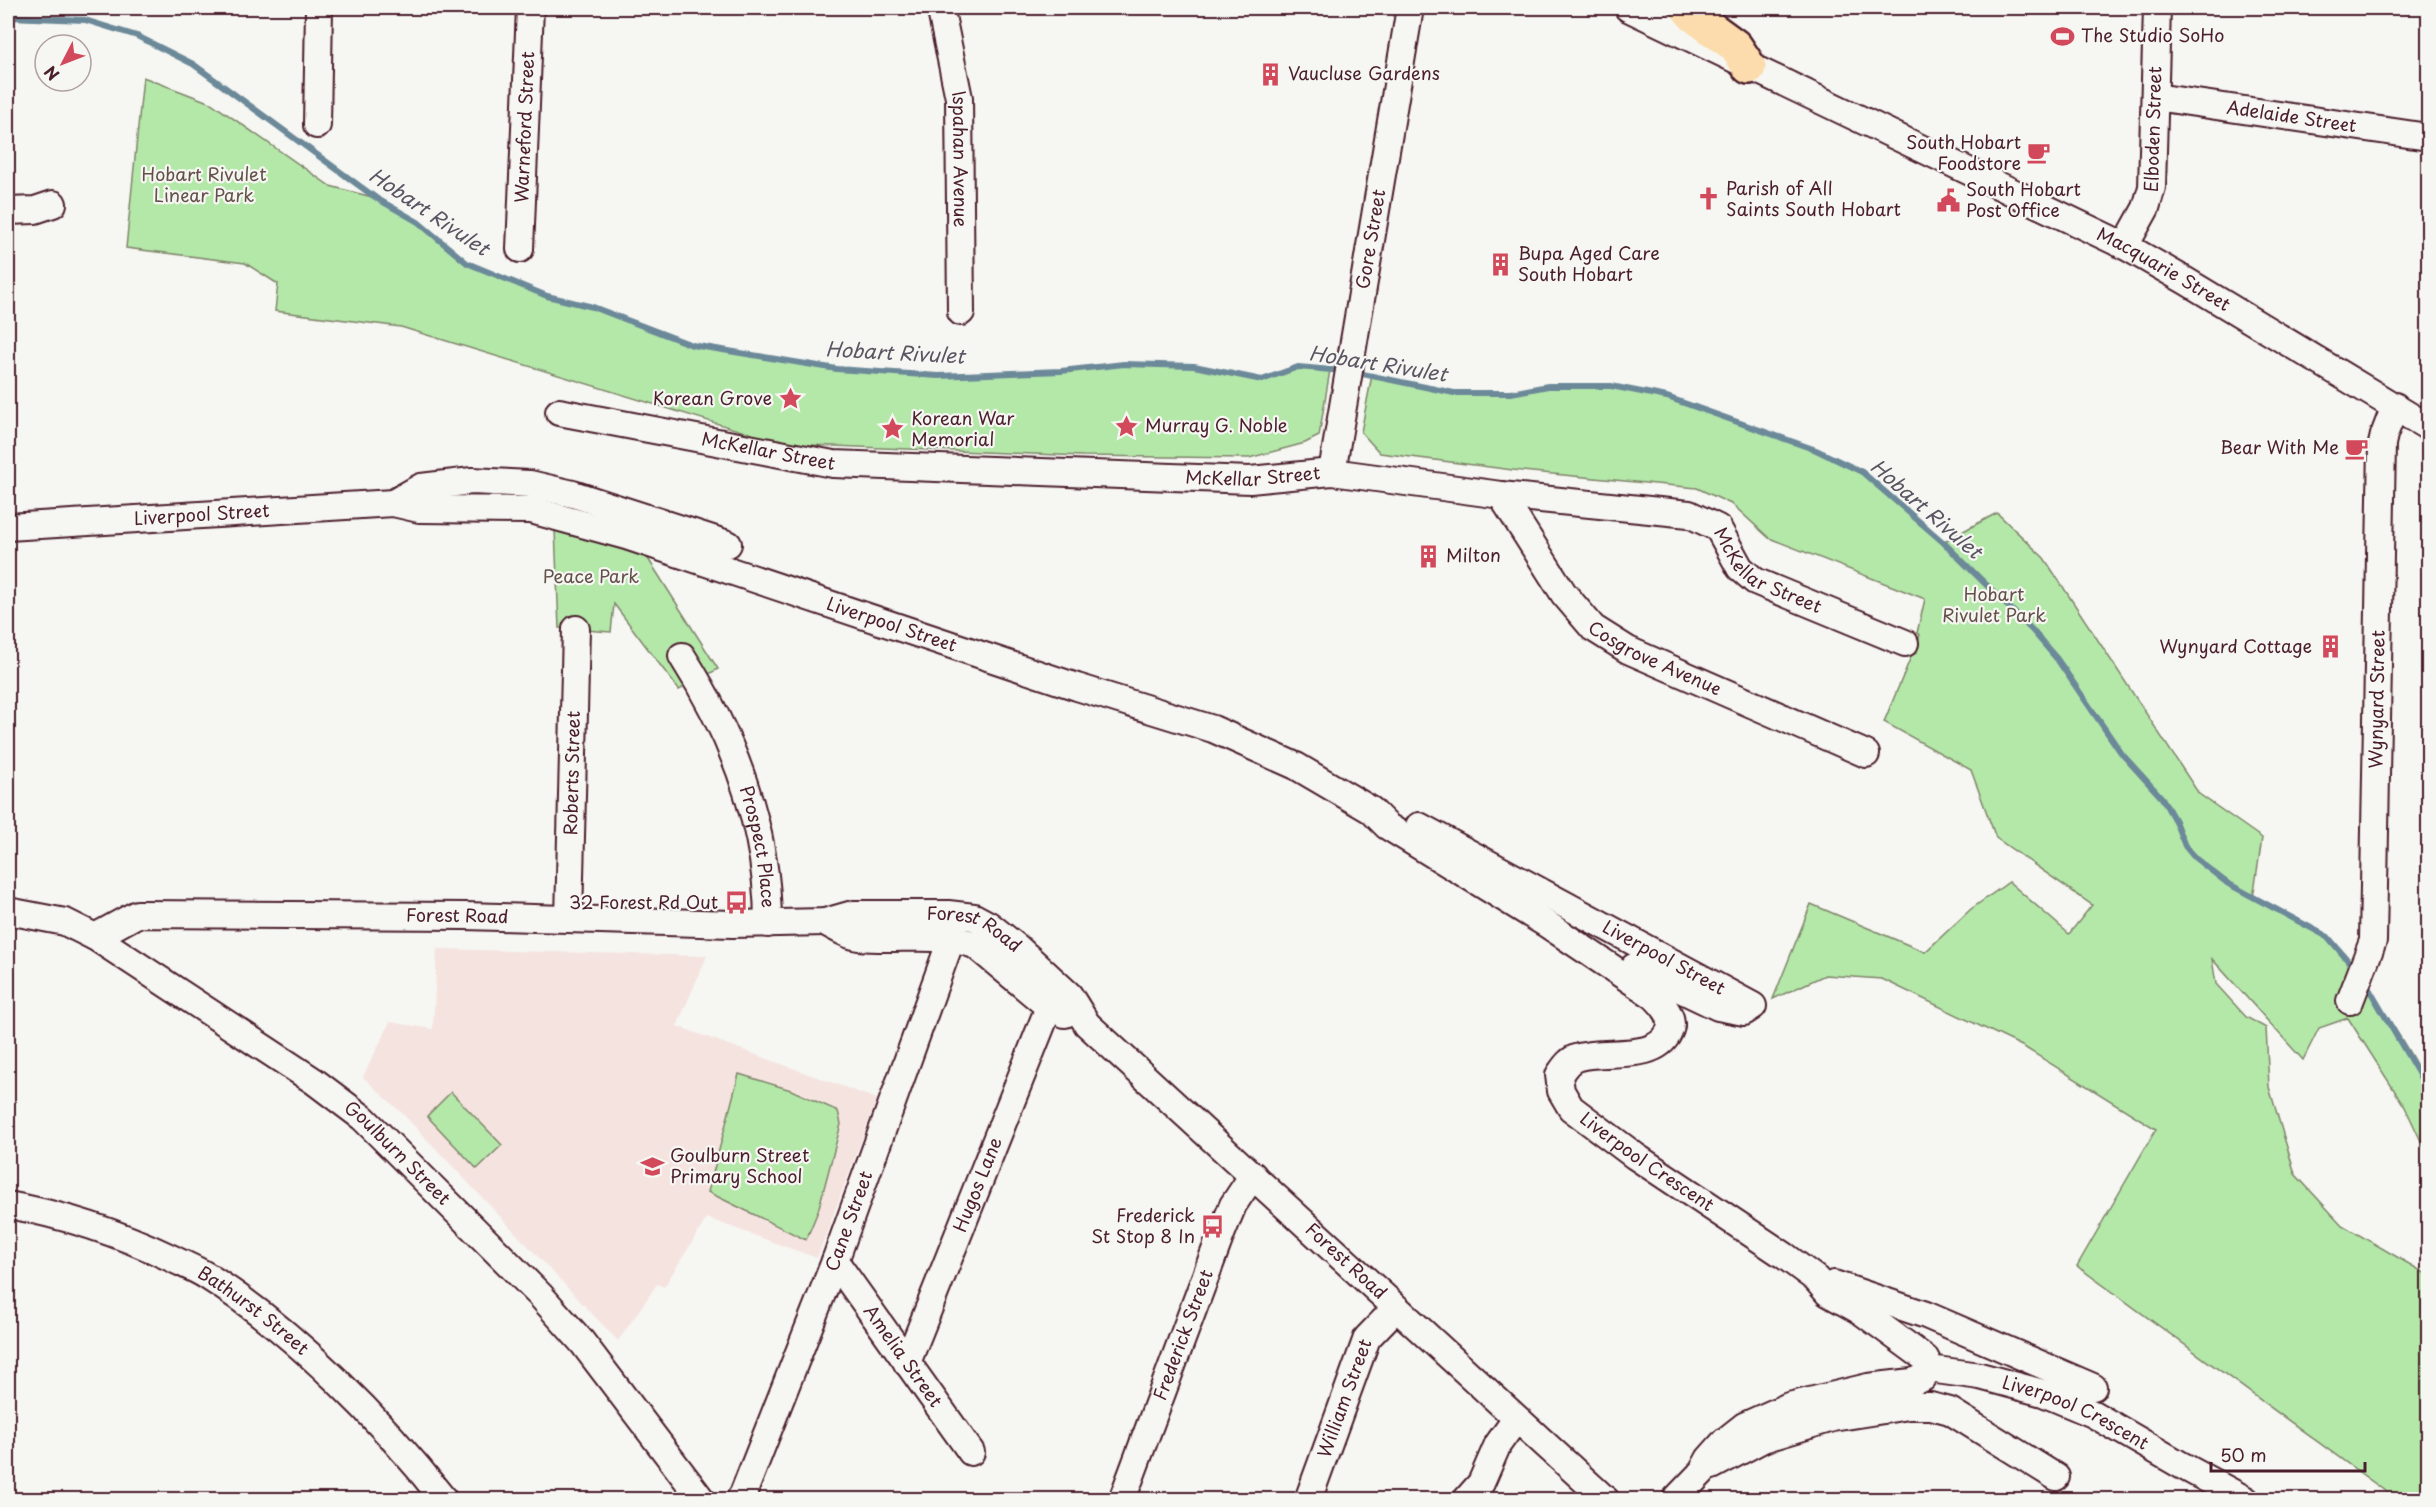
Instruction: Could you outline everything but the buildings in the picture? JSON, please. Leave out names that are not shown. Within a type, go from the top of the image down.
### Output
[{"type":"highway","points":[[1687,8],[1694,16],[1735,46],[1749,67]]},
{"type":"street","points":[[317,125],[319,8]]},
{"type":"street","name":"Warneford Street","points":[[520,249],[530,8]]},
{"type":"street","name":"Ispahan Avenue","points":[[943,8],[942,16],[959,98],[961,312]]},
{"type":"street","name":"Gore Street","points":[[1332,472],[1410,8]]},
{"type":"street","name":"Macquarie Street","points":[[1628,8],[2125,246],[2428,427]]},
{"type":"street","name":"Elboden Street","points":[[2125,246],[2150,199],[2157,8]]},
{"type":"street","name":"Adelaide Street","points":[[2155,97],[2428,137]]},
{"type":"street","points":[[8,211],[35,210],[53,204]]},
{"type":"street","name":"Wynyard Street","points":[[2352,996],[2373,941],[2382,444],[2394,406]]},
{"type":"street","name":"McKellar Street","points":[[559,412],[833,464],[1250,480],[1332,472],[1501,495],[1689,514],[1718,528],[1740,568],[1755,581],[1905,643]]},
{"type":"street","name":"Liverpool Street","points":[[393,503],[421,487],[472,481],[530,484],[573,494],[728,544]]},
{"type":"street","name":"Cosgrove Avenue","points":[[1501,495],[1564,594],[1593,628],[1628,650],[1866,754]]},
{"type":"street","name":"Liverpool Street","points":[[8,527],[393,503],[419,509],[531,510],[626,536],[1077,687],[1213,729],[1296,766],[1371,810],[1388,826],[1548,925],[1654,996],[1668,1009]]},
{"type":"street","name":"Roberts Street","points":[[569,919],[576,629]]},
{"type":"street","name":"Prospect Place","points":[[682,656],[698,680],[740,771],[755,816],[768,889],[768,924]]},
{"type":"street","name":"Liverpool Street","points":[[1371,810],[1394,813],[1753,1006],[1744,1012],[1718,1007],[1548,925]]},
{"type":"street","name":"Goulburn Street","points":[[8,911],[65,922],[95,937],[314,1081],[363,1118],[540,1295],[614,1384],[702,1500]]},
{"type":"street","name":"Forest Road","points":[[95,937],[137,914],[569,919],[768,924],[825,922],[853,914],[948,914],[974,917],[989,925],[1018,948],[1069,995],[1087,1024],[1606,1500]]},
{"type":"street","name":"Forest Road","points":[[825,922],[856,937],[926,936],[975,945],[1049,1007],[1087,1024]]},
{"type":"street","name":"Cane Street","points":[[739,1500],[836,1261],[951,940]]},
{"type":"street","name":"Hugos Lane","points":[[907,1363],[1049,1007]]},
{"type":"street","name":"Liverpool Crescent","points":[[1668,1009],[1672,1027],[1664,1042],[1649,1049],[1577,1057],[1567,1063],[1559,1075],[1561,1091],[1571,1108],[1635,1156],[1816,1279],[1828,1293],[1862,1312],[1926,1359],[1929,1369],[1989,1378],[2043,1393],[2093,1414],[2247,1500]]},
{"type":"street","name":"Frederick Street","points":[[1122,1500],[1222,1232],[1233,1205],[1253,1175]]},
{"type":"street","name":"Bathurst Street","points":[[8,1205],[45,1212],[102,1229],[149,1247],[206,1275],[257,1310],[302,1349],[364,1408],[423,1472],[444,1500]]},
{"type":"street","name":"Amelia Street","points":[[836,1261],[970,1452]]},
{"type":"street","name":"Liverpool Crescent","points":[[1816,1279],[1926,1315],[2093,1387]]},
{"type":"street","name":"William Street","points":[[1308,1500],[1367,1338],[1396,1308]]},
{"type":"street","points":[[1675,1500],[1702,1472],[1709,1459],[1725,1441],[1744,1426],[1789,1406],[1868,1387],[1912,1382],[1923,1378],[1929,1369]]},
{"type":"street","points":[[1702,1472],[1763,1438],[1833,1418],[1909,1406],[1931,1406],[1950,1411],[2056,1477]]},
{"type":"street","points":[[1476,1494],[1498,1444],[1516,1419]]},
{"type":"street","name":"Liverpool Crescent","points":[[2181,1465],[2219,1500]]},
{"type":"shaded area","name":"Goulburn Street Primary School","points":[[437,949],[707,956],[677,1026],[877,1099],[817,1258],[707,1218],[664,1287],[657,1284],[618,1341],[403,1114],[363,1077],[390,1022],[433,1029]]},
{"type":"green space","name":"Hobart Rivulet Linear Park","points":[[143,77],[211,103],[330,186],[376,198],[418,222],[468,263],[547,296],[593,307],[692,345],[837,369],[938,376],[1061,371],[1124,364],[1194,366],[1262,380],[1298,367],[1330,370],[1319,436],[1305,443],[1249,458],[1083,456],[784,444],[401,327],[275,311],[278,284],[245,263],[126,248]]},
{"type":"green space","name":"Hobart Rivulet Park","points":[[1372,375],[1454,393],[1511,393],[1548,386],[1611,386],[1667,397],[1816,450],[1862,472],[1943,542],[1997,513],[2044,558],[2199,794],[2262,838],[2253,898],[2303,922],[2330,939],[2340,949],[2385,1013],[2424,1080],[2430,1107],[2428,1156],[2405,1107],[2348,1018],[2319,1028],[2303,1060],[2212,959],[2216,984],[2246,1017],[2266,1028],[2269,1087],[2295,1174],[2342,1225],[2428,1275],[2428,1499],[2396,1499],[2077,1266],[2156,1129],[2024,1047],[1882,979],[1825,975],[1773,999],[1811,904],[1925,952],[1971,909],[2009,882],[2069,934],[2092,905],[1996,838],[1971,770],[1884,722],[1920,635],[1917,633],[1925,599],[1769,538],[1733,505],[1697,488],[1513,470],[1380,453],[1361,432]]},
{"type":"green space","name":"Peace Park","points":[[555,529],[647,557],[718,669],[679,690],[614,604],[611,632],[559,628]]},
{"type":"green space","points":[[739,1074],[791,1090],[838,1111],[841,1124],[818,1211],[806,1240],[708,1192]]},
{"type":"green space","points":[[451,1092],[502,1145],[477,1169],[427,1116]]},
{"type":"waterway","name":"Hobart Rivulet","points":[[8,17],[85,20],[137,36],[193,64],[376,198],[418,222],[467,263],[547,296],[593,307],[692,345],[837,369],[938,376],[1061,371],[1124,364],[1194,366],[1262,380],[1298,367],[1343,371]]},
{"type":"waterway","name":"Hobart Rivulet","points":[[1353,372],[1454,393],[1511,393],[1548,386],[1611,386],[1667,397],[1816,450],[1862,472],[1943,542],[2032,630],[2057,659],[2122,754],[2162,798],[2185,846],[2195,858],[2227,883],[2328,937],[2355,969]]},
{"type":"waterway","name":"Hobart Rivulet","points":[[2365,982],[2428,1090]]},
{"type":"place","name":"The Studio SoHo","points":[[2063,36]]},
{"type":"place","name":"Vaucluse Gardens","points":[[1270,74]]},
{"type":"place","name":"South Hobart Foodstore","points":[[2039,153]]},
{"type":"place","name":"Parish of All Saints South Hobart","points":[[1708,199]]},
{"type":"place","name":"South Hobart Post Office","points":[[1948,200]]},
{"type":"place","name":"Bupa Aged Care South Hobart","points":[[1500,264]]},
{"type":"place","name":"Korean Grove","points":[[790,399]]},
{"type":"place","name":"Murray G. Noble","points":[[1127,426]]},
{"type":"place","name":"Korean War Memorial","points":[[893,429]]},
{"type":"place","name":"Bear With Me","points":[[2357,448]]},
{"type":"place","name":"Milton","points":[[1428,556]]},
{"type":"place","name":"Wynyard Cottage","points":[[2330,647]]},
{"type":"place","name":"32 Forest Rd Out","points":[[736,903]]},
{"type":"place","name":"Goulburn Street Primary School","points":[[652,1166]]},
{"type":"place","name":"Frederick St Stop 8 In","points":[[1213,1226]]}]
